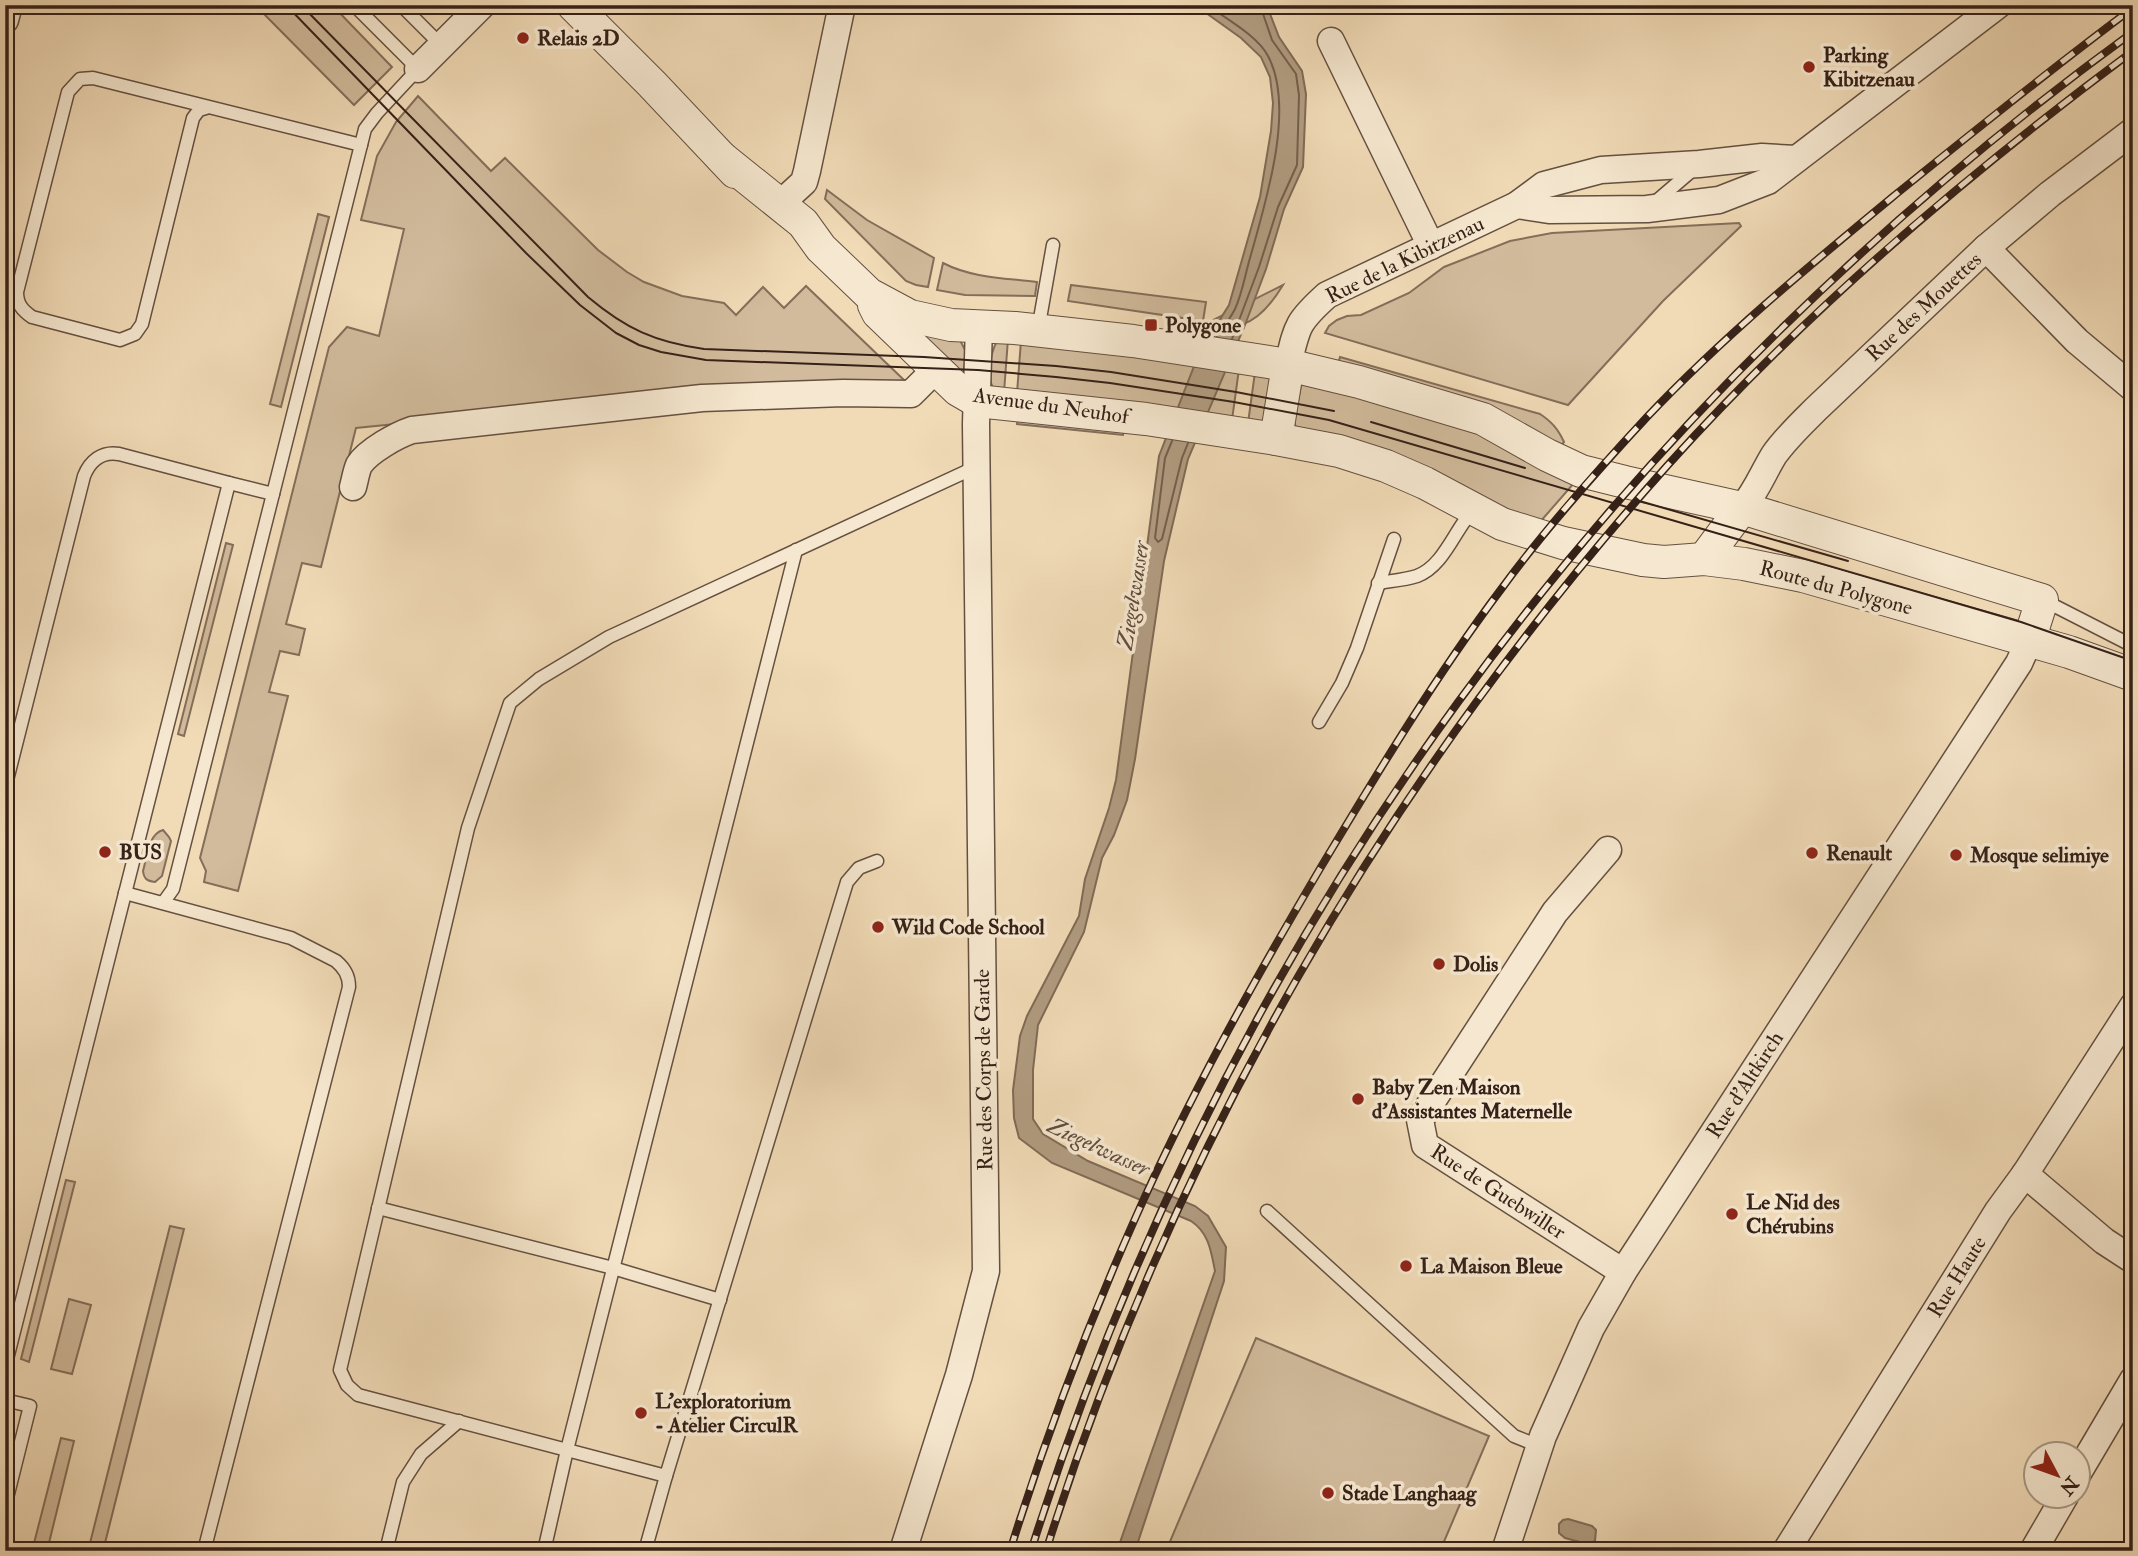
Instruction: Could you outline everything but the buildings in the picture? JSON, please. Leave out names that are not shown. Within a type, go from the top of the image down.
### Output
[{"type":"street","points":[[5,20],[9,5]]},
{"type":"street","points":[[418,69],[482,5]]},
{"type":"street","name":"Avenue du Neuhof","points":[[573,5],[794,232],[821,248]]},
{"type":"street","points":[[780,204],[804,181],[842,5]]},
{"type":"street","points":[[1517,205],[1549,210],[1647,209],[1719,200],[1768,181],[1998,5]]},
{"type":"street","points":[[1331,41],[1431,246]]},
{"type":"street","name":"Rue des Mouettes","points":[[1742,508],[1755,493],[1788,436],[1986,248],[2050,194],[2133,131]]},
{"type":"street","name":"Rue de la Kibitzenau","points":[[1288,365],[1297,327],[1307,313],[1327,295],[1517,205],[1545,185],[1601,170],[1762,157],[1796,159]]},
{"type":"street","name":"Avenue du Neuhof","points":[[722,158],[803,223],[821,248],[869,294],[892,308],[925,320],[951,325],[1038,330],[1121,340],[1288,365],[1359,382],[1483,419],[1581,471],[1742,508]]},
{"type":"street","points":[[1986,248],[2077,341],[2133,388]]},
{"type":"street","name":"Avenue du Neuhof","points":[[869,294],[878,313],[958,390],[977,401],[1146,419],[1276,439],[1339,452],[1386,466],[1425,483],[1502,524],[1563,543],[1624,557],[1664,562],[1704,559]]},
{"type":"street","name":"Rue des Corps de Garde","points":[[903,1551],[959,1375],[986,1271],[977,467],[979,326]]},
{"type":"street","points":[[1276,439],[1288,365]]},
{"type":"street","points":[[353,487],[358,468],[367,456],[402,433],[412,430],[702,398],[843,393],[911,394],[936,369]]},
{"type":"street","points":[[1704,559],[1742,508],[2042,600],[2029,641]]},
{"type":"street","name":"Route du Polygone","points":[[1704,559],[1803,576],[2069,652],[2133,675]]},
{"type":"street","name":"Rue d'Altkirch","points":[[1505,1551],[1539,1446],[1591,1328],[1623,1272],[2019,663],[2029,641]]},
{"type":"street","name":"Rue de Guebwiller","points":[[1608,850],[1555,912],[1420,1120],[1425,1146],[1623,1272]]},
{"type":"street","name":"Rue Haute","points":[[1786,1551],[1991,1220],[2025,1174],[2133,1006]]},
{"type":"street","points":[[2025,1174],[2104,1241],[2133,1260]]},
{"type":"street","points":[[2092,1449],[2133,1380]]},
{"type":"street","points":[[2033,1551],[2057,1510]]},
{"type":"lane","points":[[163,903],[173,889],[361,145],[369,122],[418,69],[354,5]]},
{"type":"lane","points":[[401,5],[442,45]]},
{"type":"lane","points":[[209,107],[199,110],[193,118],[139,330],[120,340],[32,317],[20,308],[17,292],[68,92],[80,79],[93,78],[209,107],[361,145]]},
{"type":"lane","points":[[1647,209],[1699,164]]},
{"type":"lane","points":[[1038,330],[1053,245]]},
{"type":"lane","points":[[5,788],[83,477],[91,463],[104,454],[119,454],[273,494]]},
{"type":"lane","points":[[666,1476],[358,1395],[346,1385],[340,1370],[468,828],[510,703],[539,679],[608,636],[977,467]]},
{"type":"lane","points":[[5,1367],[229,483]]},
{"type":"lane","points":[[1378,583],[1417,576],[1430,568],[1474,509]]},
{"type":"lane","points":[[1319,722],[1342,683],[1357,648],[1394,539]]},
{"type":"lane","points":[[544,1551],[567,1450],[796,550]]},
{"type":"lane","points":[[2042,600],[2133,646]]},
{"type":"lane","points":[[645,1551],[847,882],[859,868],[877,862]]},
{"type":"lane","points":[[125,893],[291,937],[336,961],[342,966],[349,980],[204,1551]]},
{"type":"lane","points":[[378,1208],[613,1268],[720,1300]]},
{"type":"lane","points":[[1268,1211],[1514,1436],[1539,1446]]},
{"type":"lane","points":[[5,1400],[30,1406],[5,1506]]},
{"type":"lane","points":[[386,1551],[403,1482],[421,1454],[459,1421]]},
{"type":"shaded area","points":[[263,5],[332,5],[392,67],[354,105],[259,9]]},
{"type":"shaded area","points":[[418,96],[491,171],[505,158],[598,250],[644,282],[682,296],[724,303],[736,315],[763,287],[784,308],[806,286],[905,381],[356,428],[321,567],[302,563],[286,624],[305,629],[299,655],[280,651],[269,692],[288,696],[238,891],[204,882],[206,871],[200,858],[329,347],[347,327],[379,336],[404,229],[361,220],[377,156],[396,122]]},
{"type":"shaded area","points":[[827,190],[867,220],[934,258],[928,287],[906,281],[825,199]]},
{"type":"shaded area","points":[[318,214],[329,217],[281,407],[270,404]]},
{"type":"shaded area","points":[[1739,223],[1741,226],[1663,301],[1568,405],[1325,333],[1337,320],[1361,315],[1409,293],[1444,267],[1510,241],[1552,233]]},
{"type":"shaded area","points":[[943,263],[977,275],[1037,282],[1035,296],[965,295],[937,290]]},
{"type":"shaded area","points":[[1071,285],[1206,302],[1203,321],[1068,301]]},
{"type":"shaded area","points":[[1283,285],[1266,308],[1250,321],[1235,325],[1209,322]]},
{"type":"shaded area","points":[[903,324],[959,338],[966,352],[963,377]]},
{"type":"shaded area","points":[[1008,339],[1004,392],[993,388],[990,366],[996,343]]},
{"type":"shaded area","points":[[1021,341],[1239,369],[1232,420],[1017,393]]},
{"type":"shaded area","points":[[1340,357],[1540,414],[1554,426],[1564,442],[1558,449],[1337,368]]},
{"type":"shaded area","points":[[1255,372],[1271,377],[1265,417],[1262,421],[1248,423]]},
{"type":"shaded area","points":[[1302,381],[1465,422],[1581,475],[1540,522],[1297,431],[1294,421]]},
{"type":"shaded area","points":[[1018,416],[1124,428],[1123,435],[1017,424]]},
{"type":"shaded area","points":[[226,543],[233,545],[184,736],[178,734]]},
{"type":"shaded area","points":[[163,830],[171,841],[162,876],[152,882],[145,878],[143,871],[151,841]]},
{"type":"shaded area","points":[[66,1180],[75,1182],[29,1362],[21,1359]]},
{"type":"shaded area","points":[[170,1226],[184,1229],[103,1551],[88,1551]]},
{"type":"shaded area","points":[[69,1299],[91,1305],[72,1374],[51,1369]]},
{"type":"shaded area","name":"Stade Langhaag","points":[[1256,1338],[1489,1436],[1440,1551],[1166,1551]]},
{"type":"shaded area","points":[[61,1438],[74,1441],[47,1551],[32,1551]]},
{"type":"water","points":[[1195,5],[1267,6],[1279,37],[1302,71],[1306,94],[1303,167],[1284,209],[1245,325],[1188,459],[1164,561],[1127,800],[1102,858],[1084,932],[1038,1025],[1033,1070],[1033,1119],[1043,1134],[1088,1161],[1195,1206],[1208,1216],[1226,1247],[1224,1281],[1135,1551],[1117,1551],[1215,1271],[1212,1256],[1202,1231],[1191,1221],[1052,1163],[1019,1138],[1014,1118],[1013,1090],[1020,1036],[1027,1016],[1079,916],[1085,879],[1116,780],[1159,456],[1200,351],[1229,305],[1260,197],[1271,131],[1273,103],[1270,77],[1261,57],[1241,38]]},
{"type":"water","points":[[1568,1519],[1592,1526],[1596,1530],[1595,1541],[1588,1544],[1592,1549],[1559,1533],[1559,1524]]},
{"type":"tram line","points":[[286,5],[526,253],[580,305],[616,333],[639,345],[706,360],[978,370],[1056,377],[1234,402],[1329,420],[2021,622],[2133,661]]},
{"type":"tram line","points":[[301,5],[588,297],[628,326],[656,338],[704,349],[924,357],[1056,366],[1236,392],[1334,411]]},
{"type":"tram line","points":[[1371,422],[1525,468]]},
{"type":"tram line","points":[[1636,500],[1848,561]]},
{"type":"railway","points":[[1010,1551],[1037,1467],[1083,1343],[1116,1262],[1176,1130],[1246,997],[1321,867],[1408,725],[1477,622],[1519,566],[1609,458],[1706,358],[1799,275],[1895,195],[2133,8]]},
{"type":"railway","points":[[1031,1551],[1113,1323],[1212,1105],[1327,898],[1458,702],[1605,517],[1766,344],[1942,182],[2133,32]]},
{"type":"railway","points":[[1046,1551],[1098,1402],[1157,1256],[1224,1114],[1299,976],[1381,841],[1469,712],[1565,587],[1667,466],[1775,353],[1831,299],[1949,196],[2009,146],[2133,51]]},
{"type":"place","name":"Relais 2D","points":[[523,38]]},
{"type":"place","name":"Parking Kibitzenau","points":[[1809,67]]},
{"type":"place","name":"Polygone","points":[[1151,325]]},
{"type":"place","name":"BUS","points":[[105,852]]},
{"type":"place","name":"Renault","points":[[1812,853]]},
{"type":"place","name":"Mosque selimiye","points":[[1956,855]]},
{"type":"place","name":"Wild Code School","points":[[878,927]]},
{"type":"place","name":"Dolis","points":[[1439,964]]},
{"type":"place","name":"Baby Zen Maison d'Assistantes Maternelle","points":[[1358,1099]]},
{"type":"place","name":"Le Nid des Chérubins","points":[[1732,1214]]},
{"type":"place","name":"La Maison Bleue","points":[[1406,1266]]},
{"type":"place","name":"L'exploratorium - Atelier CirculR","points":[[641,1413]]},
{"type":"place","name":"Stade Langhaag","points":[[1328,1493]]},
{"type":"water label","name":"Ziegelwasser","points":[[1133,595]]},
{"type":"water label","name":"Ziegelwasser","points":[[1099,1147]]}]
